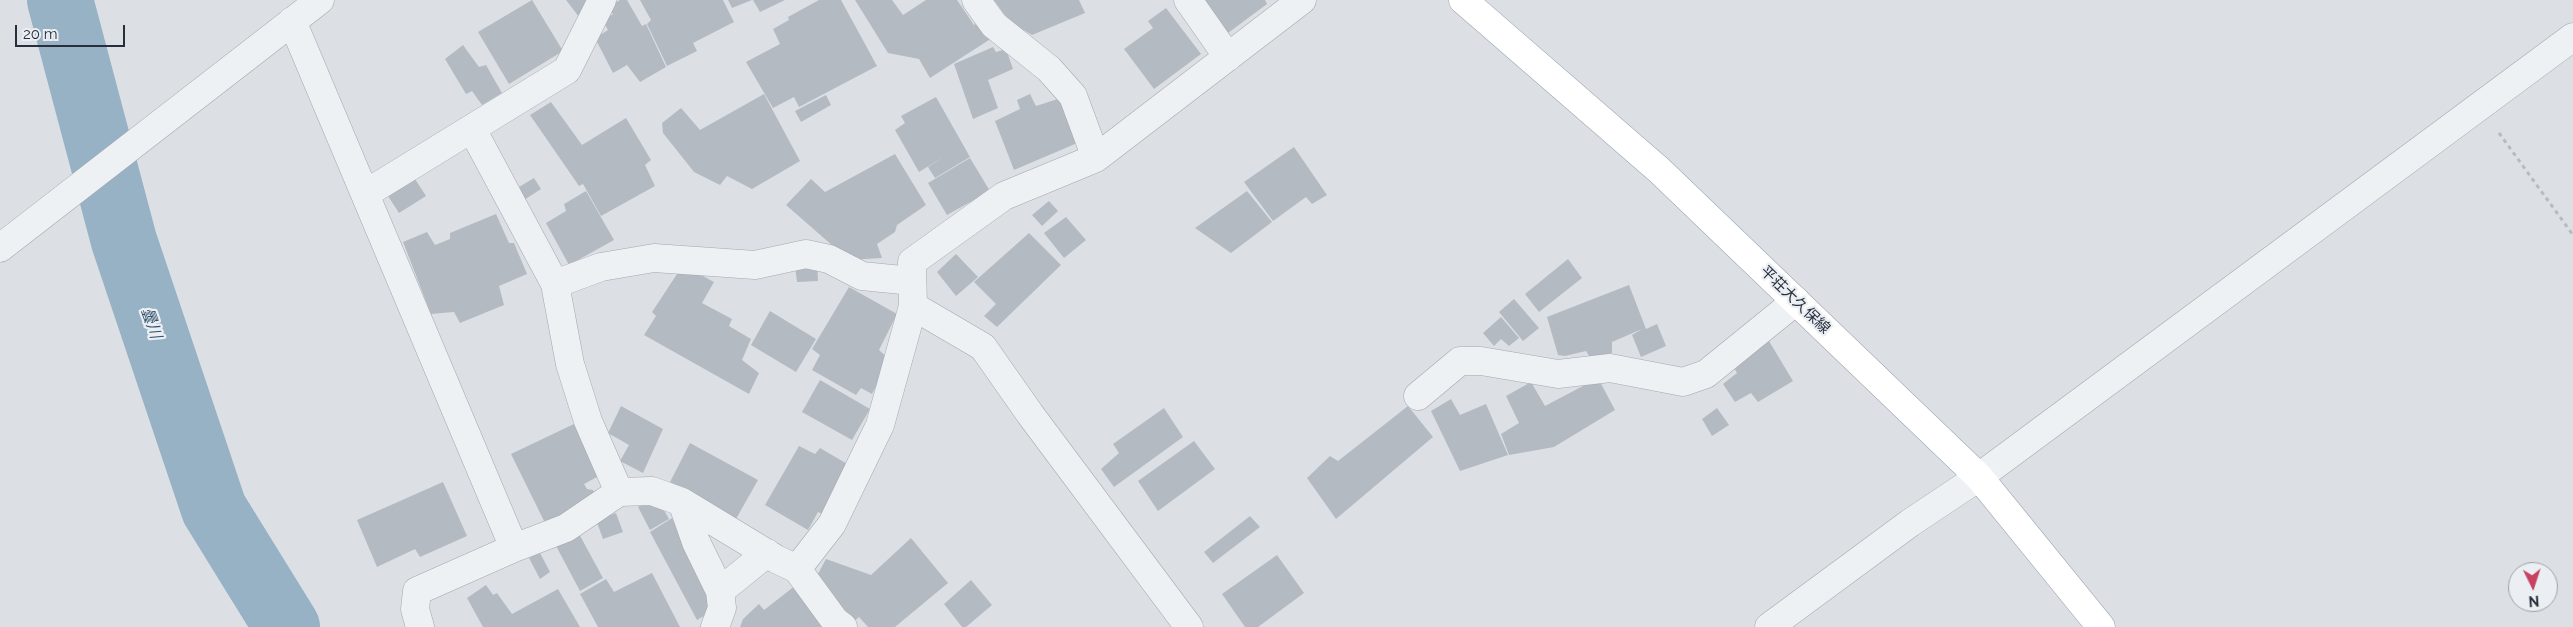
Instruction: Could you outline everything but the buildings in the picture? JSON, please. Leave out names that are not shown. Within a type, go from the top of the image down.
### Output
[{"type":"main road","name":"平荘大久保線","points":[[1463,0],[1659,170],[1978,477],[2101,627]]},
{"type":"street","points":[[0,248],[320,0]]},
{"type":"street","points":[[365,194],[567,70],[602,0]]},
{"type":"street","points":[[976,0],[994,25],[1048,69],[1073,96],[1096,158]]},
{"type":"street","points":[[1188,0],[1228,57]]},
{"type":"street","points":[[797,568],[832,524],[880,425],[913,294],[912,262],[1004,196],[1096,158],[1302,0]]},
{"type":"street","points":[[292,22],[514,548]]},
{"type":"street","points":[[1769,627],[1910,523],[1978,477],[2573,37]]},
{"type":"street","points":[[472,129],[555,284],[570,364],[588,420],[619,492]]},
{"type":"street","points":[[555,284],[602,267],[654,258],[755,265],[806,254],[829,260],[862,276],[913,294],[983,348],[1189,627]]},
{"type":"street","points":[[1418,396],[1460,361],[1481,361],[1558,374],[1610,368],[1683,382],[1706,374],[1796,300]]},
{"type":"street","points":[[420,627],[415,609],[417,591],[514,548],[566,528],[619,492],[652,491],[682,502],[767,554],[797,568],[835,620],[843,627]]},
{"type":"street","points":[[682,502],[696,542],[720,590],[722,608],[715,627]]},
{"type":"street","points":[[720,590],[767,554]]},
{"type":"path","points":[[2480,106],[2573,235]]},
{"type":"waterway","name":"曇川","points":[[60,0],[124,241],[214,509],[287,627]]}]
